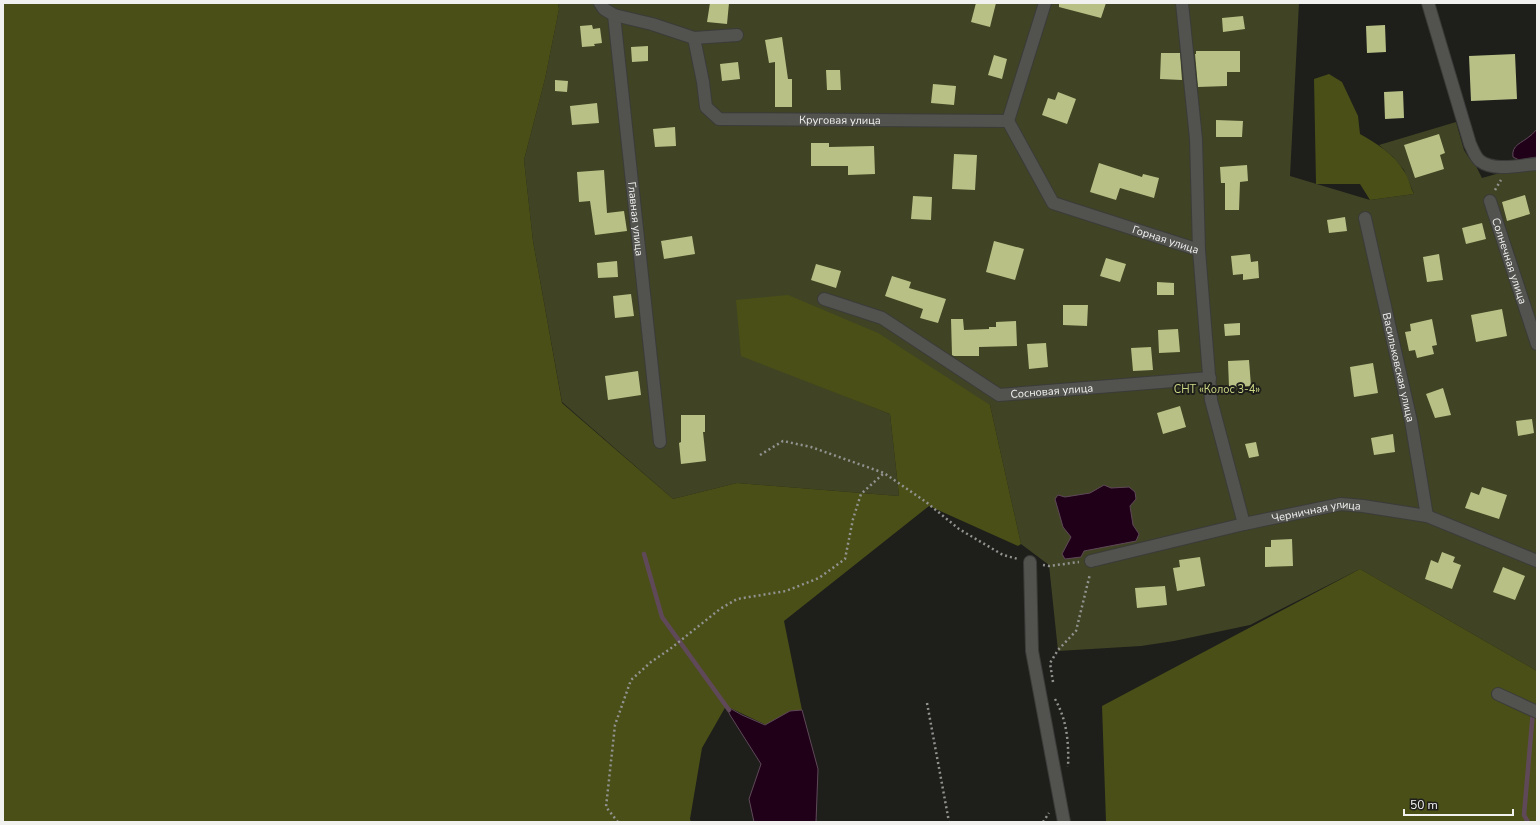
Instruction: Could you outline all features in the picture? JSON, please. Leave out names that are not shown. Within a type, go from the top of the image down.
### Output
[{"type":"street","points":[[600,3],[604,9],[614,15],[652,24],[694,38],[737,35]]},
{"type":"street","points":[[1008,121],[1045,3]]},
{"type":"street","name":"Горная улица","points":[[1008,121],[1053,203],[1199,250],[1196,139],[1182,3]]},
{"type":"street","points":[[1428,3],[1445,55],[1470,144],[1475,155],[1480,160],[1492,166],[1500,167],[1537,164]]},
{"type":"street","name":"Главная улица","points":[[614,15],[660,442]]},
{"type":"street","name":"Круговая улица","points":[[694,38],[704,82],[706,107],[719,119],[1008,121]]},
{"type":"street","name":"Солнечная улица","points":[[1490,201],[1537,344]]},
{"type":"street","name":"Васильковская улица","points":[[1365,218],[1411,421],[1428,516]]},
{"type":"street","points":[[1199,250],[1211,400],[1244,524]]},
{"type":"street","name":"Сосновая улица","points":[[824,299],[882,318],[999,395],[1210,378]]},
{"type":"street","name":"Черничная улица","points":[[1091,565],[1244,524],[1341,504],[1428,516],[1537,561]]},
{"type":"street","points":[[1030,562],[1032,651],[1064,822]]},
{"type":"street","points":[[1498,694],[1537,712]]},
{"type":"path","points":[[1490,201],[1502,177],[1500,167]]},
{"type":"path","points":[[760,455],[783,441],[811,447],[884,472],[926,502],[959,529],[1003,555],[1049,566],[1091,565],[1076,631],[1058,650],[1050,663],[1053,683]]},
{"type":"path","points":[[618,822],[606,807],[616,725],[631,680],[651,662],[670,649],[720,608],[737,599],[786,592],[819,578],[845,559],[853,519],[861,494],[884,472]]},
{"type":"path","points":[[1054,697],[1061,710],[1068,738],[1068,774]]},
{"type":"path","points":[[927,703],[949,822]]},
{"type":"path","points":[[1043,822],[1059,795]]},
{"type":"green space","points":[[3,3],[558,3],[559,9],[545,79],[524,160],[533,241],[562,403],[673,499],[737,483],[899,496],[890,414],[741,356],[736,300],[788,295],[878,333],[990,405],[1021,544],[1018,546],[929,506],[784,621],[802,710],[790,711],[766,725],[726,706],[702,748],[690,819],[691,822],[3,822]]},
{"type":"green space","name":"СНТ «Колос 3-4»","points":[[558,3],[1299,3],[1290,176],[1370,200],[1414,194],[1404,170],[1393,157],[1379,145],[1456,122],[1464,150],[1475,164],[1482,178],[1507,171],[1537,168],[1537,671],[1360,569],[1250,625],[1174,641],[1141,646],[1058,651],[1049,565],[1021,544],[990,405],[741,355],[890,414],[899,496],[737,483],[673,499],[562,402],[533,241],[524,160],[545,79],[559,9]]},
{"type":"green space","points":[[1329,74],[1342,82],[1358,116],[1360,134],[1378,145],[1395,159],[1406,174],[1414,194],[1370,200],[1360,184],[1316,184],[1314,79]]},
{"type":"green space","points":[[1360,569],[1537,671],[1537,822],[1106,822],[1102,706]]},
{"type":"shaded area","points":[[1537,129],[1537,157],[1519,160],[1513,157],[1515,147]]},
{"type":"shaded area","points":[[1104,485],[1111,488],[1129,487],[1135,492],[1136,499],[1130,506],[1133,525],[1139,534],[1136,541],[1084,551],[1081,557],[1065,559],[1062,554],[1071,537],[1063,527],[1055,499],[1058,495],[1065,497],[1090,493]]},
{"type":"shaded area","points":[[726,706],[765,725],[790,711],[802,710],[818,769],[816,822],[754,822],[749,799],[761,764],[730,715]]},
{"type":"building","points":[[710,3],[729,3],[727,24],[707,22]]},
{"type":"building","points":[[976,3],[996,3],[990,27],[971,22]]},
{"type":"building","points":[[1059,3],[1106,3],[1101,18],[1059,7]]},
{"type":"building","points":[[1243,16],[1245,29],[1223,32],[1222,18]]},
{"type":"building","points":[[592,25],[593,29],[600,28],[602,43],[594,44],[595,46],[582,47],[580,26]]},
{"type":"building","points":[[1385,25],[1386,52],[1367,53],[1366,26]]},
{"type":"building","points":[[782,37],[788,79],[792,79],[792,107],[775,107],[775,62],[769,63],[765,40]]},
{"type":"building","points":[[648,46],[648,61],[632,62],[631,47]]},
{"type":"building","points":[[1196,51],[1240,51],[1240,72],[1227,72],[1227,86],[1198,87]]},
{"type":"building","points":[[1161,53],[1180,53],[1182,80],[1160,79]]},
{"type":"building","points":[[1515,54],[1517,99],[1471,101],[1469,56]]},
{"type":"building","points":[[994,55],[1007,59],[1002,79],[988,75]]},
{"type":"building","points":[[738,62],[740,79],[722,81],[720,64]]},
{"type":"building","points":[[826,70],[840,70],[841,90],[827,90]]},
{"type":"building","points":[[555,80],[568,81],[567,92],[555,91]]},
{"type":"building","points":[[933,84],[956,86],[954,105],[931,103]]},
{"type":"building","points":[[1403,91],[1404,118],[1385,119],[1384,92]]},
{"type":"building","points":[[1058,92],[1076,99],[1067,124],[1042,115],[1048,98],[1055,100]]},
{"type":"building","points":[[597,103],[599,123],[572,125],[570,106]]},
{"type":"building","points":[[1216,120],[1243,121],[1242,137],[1216,137]]},
{"type":"building","points":[[675,127],[676,146],[655,147],[653,129]]},
{"type":"building","points":[[1439,134],[1445,153],[1440,155],[1444,169],[1415,178],[1404,145]]},
{"type":"building","points":[[811,143],[829,143],[829,147],[874,146],[875,174],[848,175],[848,166],[811,166]]},
{"type":"building","points":[[954,154],[977,155],[975,190],[952,189]]},
{"type":"building","points":[[1099,163],[1142,177],[1143,174],[1159,178],[1154,198],[1120,188],[1116,200],[1090,192]]},
{"type":"building","points":[[1247,165],[1248,181],[1240,182],[1239,210],[1225,210],[1225,183],[1221,183],[1220,167]]},
{"type":"building","points":[[604,170],[607,213],[624,211],[627,231],[595,235],[590,201],[579,202],[577,172]]},
{"type":"building","points":[[1525,195],[1530,214],[1507,221],[1502,202]]},
{"type":"building","points":[[913,196],[932,197],[931,220],[911,219]]},
{"type":"building","points":[[1345,217],[1347,231],[1329,233],[1327,220]]},
{"type":"building","points":[[1482,223],[1486,239],[1466,244],[1462,228]]},
{"type":"building","points":[[692,236],[695,254],[664,259],[661,241]]},
{"type":"building","points":[[994,241],[1024,249],[1015,280],[986,272]]},
{"type":"building","points":[[1250,254],[1251,262],[1258,261],[1259,278],[1243,280],[1243,274],[1233,275],[1231,256]]},
{"type":"building","points":[[1439,254],[1443,280],[1427,282],[1423,257]]},
{"type":"building","points":[[1106,258],[1126,264],[1120,282],[1100,276]]},
{"type":"building","points":[[617,261],[618,277],[598,278],[597,263]]},
{"type":"building","points":[[816,264],[841,271],[836,288],[811,280]]},
{"type":"building","points":[[892,276],[911,282],[909,288],[946,299],[938,323],[920,318],[923,309],[885,296]]},
{"type":"building","points":[[1157,282],[1174,283],[1174,295],[1157,295]]},
{"type":"building","points":[[631,294],[634,316],[615,318],[613,296]]},
{"type":"building","points":[[1063,305],[1088,305],[1087,326],[1063,325]]},
{"type":"building","points":[[1502,309],[1507,336],[1476,342],[1471,315]]},
{"type":"building","points":[[951,319],[963,319],[964,330],[989,329],[989,327],[996,327],[996,322],[1016,321],[1017,346],[979,347],[979,356],[954,356],[952,355]]},
{"type":"building","points":[[1432,319],[1437,345],[1432,346],[1434,354],[1417,358],[1415,350],[1409,351],[1405,332],[1411,331],[1410,324]]},
{"type":"building","points":[[1240,323],[1240,335],[1225,336],[1224,324]]},
{"type":"building","points":[[1178,329],[1180,352],[1159,353],[1158,330]]},
{"type":"building","points":[[1046,343],[1048,367],[1029,369],[1027,344]]},
{"type":"building","points":[[1151,347],[1153,370],[1133,371],[1131,348]]},
{"type":"building","points":[[1249,360],[1251,386],[1229,387],[1228,361]]},
{"type":"building","points":[[1373,363],[1378,393],[1354,397],[1350,367]]},
{"type":"building","points":[[638,371],[641,395],[608,400],[605,376]]},
{"type":"building","points":[[1443,388],[1451,415],[1435,418],[1426,394]]},
{"type":"building","points":[[1180,406],[1186,427],[1163,434],[1157,413]]},
{"type":"building","points":[[681,415],[705,415],[705,432],[703,432],[706,461],[681,464],[679,443],[681,442]]},
{"type":"building","points":[[1532,419],[1534,433],[1518,436],[1516,421]]},
{"type":"building","points":[[1393,434],[1395,452],[1374,455],[1371,438]]},
{"type":"building","points":[[1256,442],[1259,456],[1249,458],[1245,444]]},
{"type":"building","points":[[1482,487],[1507,495],[1499,519],[1465,508],[1471,492],[1479,495]]},
{"type":"building","points":[[1292,539],[1293,566],[1265,567],[1265,547],[1271,547],[1271,540]]},
{"type":"building","points":[[1442,552],[1455,557],[1453,562],[1461,565],[1452,589],[1425,579],[1431,560],[1438,563]]},
{"type":"building","points":[[1200,557],[1205,586],[1177,591],[1173,568],[1180,567],[1179,560]]},
{"type":"building","points":[[1503,567],[1525,576],[1515,600],[1493,592]]},
{"type":"building","points":[[1165,586],[1167,605],[1137,608],[1135,588]]},
{"type":"waterway","points":[[644,554],[662,617],[729,710]]},
{"type":"waterway","points":[[1528,822],[1524,815],[1533,711]]}]
